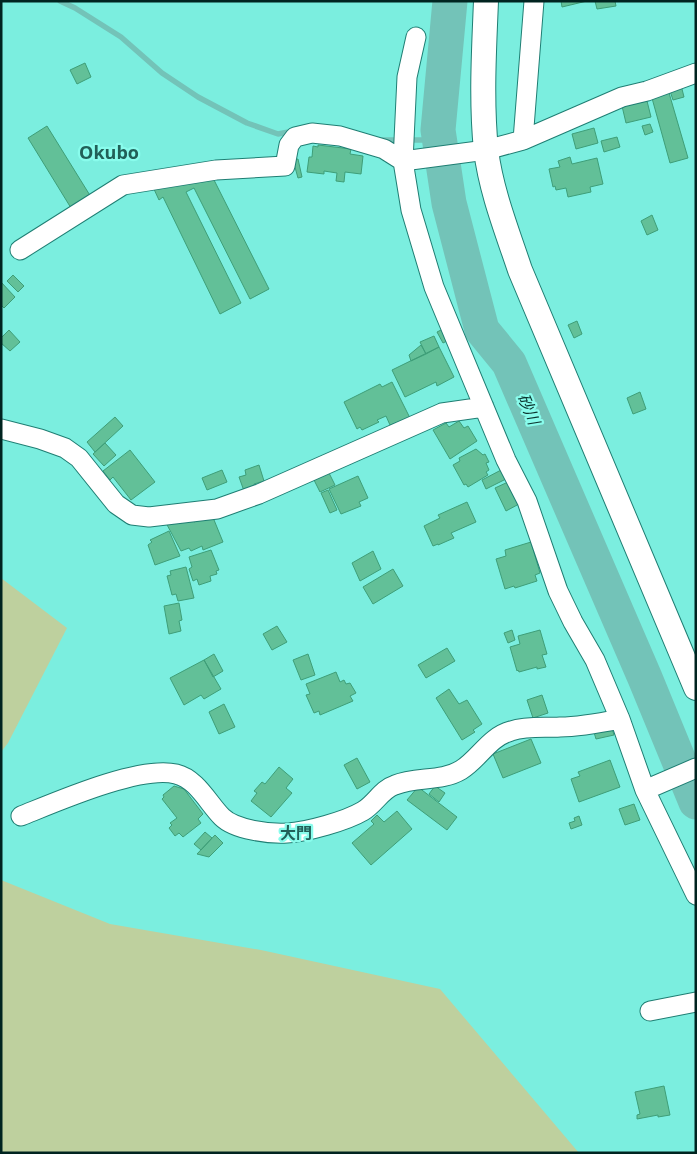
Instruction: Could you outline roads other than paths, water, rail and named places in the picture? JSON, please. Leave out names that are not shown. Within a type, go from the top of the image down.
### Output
[{"type":"street","points":[[486,1],[480,152],[520,270],[696,688]]},
{"type":"street","points":[[523,140],[534,1]]},
{"type":"street","points":[[416,36],[407,77],[405,151],[411,210],[434,287],[506,460],[527,502],[558,591],[594,660],[696,895]]},
{"type":"street","points":[[20,250],[109,192],[123,185],[216,170],[285,166],[289,145],[295,137],[312,133],[340,136],[384,149],[480,152],[523,140],[622,97],[647,92],[696,73]]},
{"type":"street","points":[[1,429],[40,439],[64,448],[79,458],[116,504],[132,515],[149,517],[217,509],[259,494],[442,413],[484,407]]},
{"type":"street","points":[[21,816],[91,789],[136,776],[160,773],[177,774],[193,783],[224,819],[253,830],[287,833],[347,819],[364,810],[395,785],[451,776],[463,769],[490,743],[509,731],[530,727],[584,726],[620,720]]},
{"type":"street","points":[[649,788],[696,768]]},
{"type":"street","points":[[650,1011],[696,1002]]},
{"type":"waterway","points":[[60,1],[75,8],[121,37],[162,73],[198,97],[247,123],[278,134],[294,131]]},
{"type":"waterway","name":"砂川","points":[[450,1],[438,130],[449,203],[482,330],[509,363],[645,678],[696,802]]},
{"type":"waterway","points":[[383,140],[440,140]]},
{"type":"district","name":"Okubo","points":[[109,152]]},
{"type":"district","name":"大門","points":[[296,833]]}]
